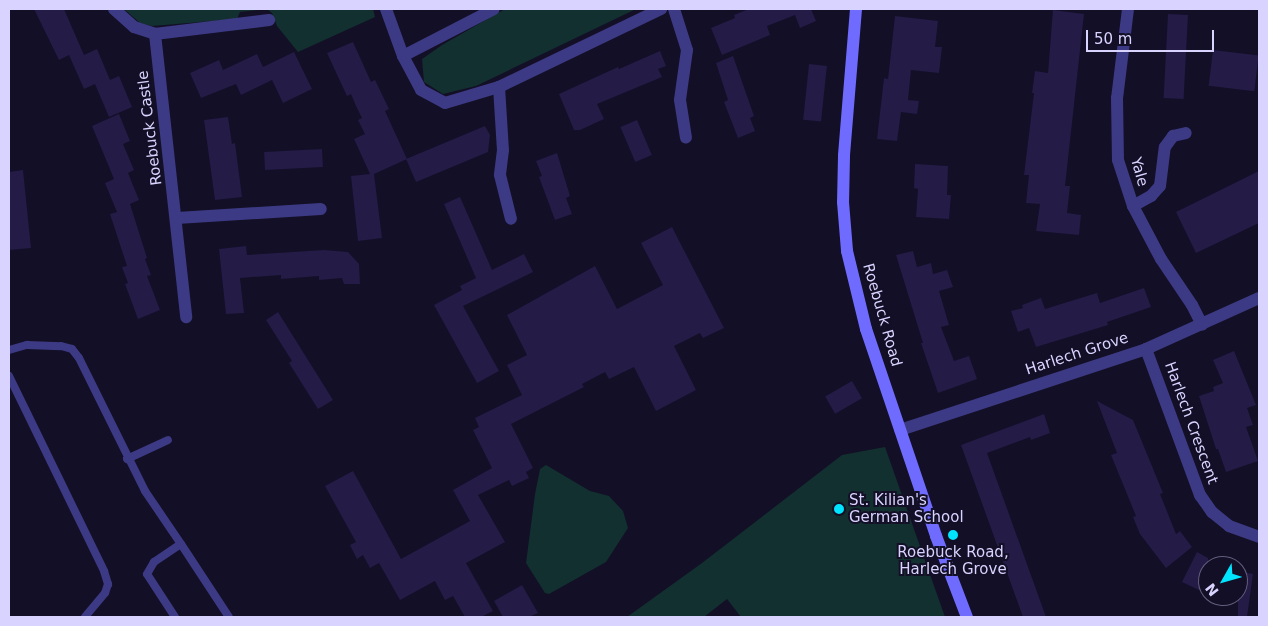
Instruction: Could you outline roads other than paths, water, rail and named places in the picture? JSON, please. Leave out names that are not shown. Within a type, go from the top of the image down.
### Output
[{"type":"street","points":[[114,9],[134,27],[155,34],[269,20]]},
{"type":"street","points":[[386,9],[403,56],[421,90],[445,103],[499,87],[661,9]]},
{"type":"street","points":[[403,56],[494,9]]},
{"type":"street","points":[[674,9],[687,50],[680,100],[686,138]]},
{"type":"street","name":"Roebuck Road","points":[[856,9],[844,156],[843,202],[847,251],[866,328],[900,430],[967,617]]},
{"type":"street","name":"Yale","points":[[1128,9],[1117,98],[1118,160],[1133,206],[1161,259],[1192,305],[1202,325]]},
{"type":"street","name":"Roebuck Castle","points":[[155,34],[177,218],[186,317]]},
{"type":"street","points":[[499,87],[503,150],[500,175],[510,219]]},
{"type":"street","points":[[1133,206],[1150,196],[1160,186],[1165,147],[1173,136],[1186,133]]},
{"type":"street","points":[[177,218],[321,209]]},
{"type":"street","name":"Harlech Grove","points":[[900,430],[1146,349],[1259,298]]},
{"type":"street","name":"Harlech Crescent","points":[[1146,349],[1200,495],[1212,512],[1229,526],[1259,537]]},
{"type":"lane","points":[[9,350],[27,345],[61,346],[72,349],[145,491],[229,617]]},
{"type":"lane","points":[[9,376],[104,571],[108,584],[104,593],[86,617]]},
{"type":"lane","points":[[127,459],[168,440]]},
{"type":"lane","points":[[175,617],[147,574],[154,562],[182,544]]},
{"type":"place","name":"St. Kilian's German School","points":[[839,509]]},
{"type":"place","name":"Roebuck Road, Harlech Grove","points":[[953,535]]}]
